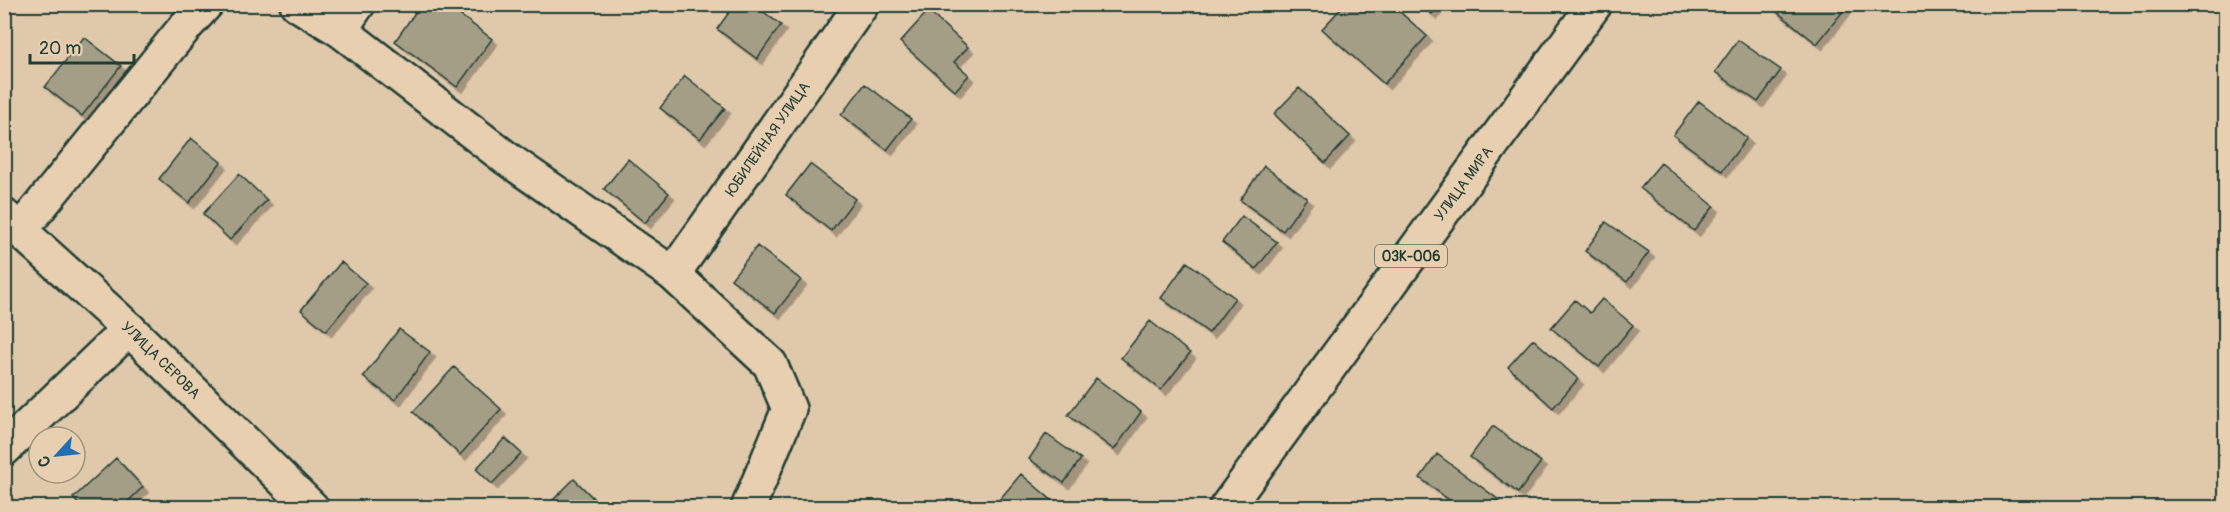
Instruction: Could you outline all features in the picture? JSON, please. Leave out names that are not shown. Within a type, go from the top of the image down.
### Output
[{"type":"street","points":[[12,224],[206,4]]},
{"type":"street","points":[[297,4],[349,17],[506,158],[673,274],[770,364],[789,409],[748,507]]},
{"type":"street","name":"ЮБИЛЕЙНАЯ УЛИЦА","points":[[673,274],[862,4]]},
{"type":"street","name":"УЛИЦА МИРА","points":[[1226,507],[1595,4]]},
{"type":"street","name":"УЛИЦА СЕРОВА","points":[[12,224],[129,329],[312,507]]},
{"type":"street","points":[[4,448],[129,329]]},
{"type":"building","points":[[421,4],[445,4],[492,39],[457,87],[395,41]]},
{"type":"building","points":[[735,4],[753,4],[781,25],[757,59],[717,29]]},
{"type":"building","points":[[1345,4],[1391,4],[1427,36],[1384,84],[1322,29]]},
{"type":"building","points":[[1419,4],[1439,4],[1432,14]]},
{"type":"building","points":[[1773,4],[1845,4],[1847,6],[1817,44],[1771,7]]},
{"type":"building","points":[[928,11],[968,47],[954,62],[969,75],[955,91],[900,42]]},
{"type":"building","points":[[84,37],[121,66],[82,116],[45,87]]},
{"type":"building","points":[[1738,40],[1781,70],[1758,102],[1715,72]]},
{"type":"building","points":[[685,76],[725,108],[700,139],[660,108]]},
{"type":"building","points":[[865,84],[911,119],[887,150],[841,115]]},
{"type":"building","points":[[1299,88],[1350,136],[1325,163],[1274,114]]},
{"type":"building","points":[[1699,101],[1747,138],[1722,171],[1673,135]]},
{"type":"building","points":[[191,138],[221,162],[189,203],[159,179]]},
{"type":"building","points":[[628,159],[669,193],[645,223],[604,189]]},
{"type":"building","points":[[1661,163],[1714,206],[1694,231],[1640,188]]},
{"type":"building","points":[[810,164],[855,199],[831,231],[786,195]]},
{"type":"building","points":[[1264,166],[1307,198],[1283,231],[1240,200]]},
{"type":"building","points":[[239,174],[267,200],[230,240],[203,214]]},
{"type":"building","points":[[1242,216],[1277,242],[1256,269],[1222,242]]},
{"type":"building","points":[[1606,222],[1649,252],[1627,282],[1585,251]]},
{"type":"building","points":[[757,246],[801,280],[775,313],[731,279]]},
{"type":"building","points":[[341,262],[366,283],[326,331],[301,310]]},
{"type":"building","points":[[1187,262],[1235,298],[1209,333],[1161,298]]},
{"type":"building","points":[[1602,299],[1633,325],[1599,367],[1551,328],[1575,300],[1590,313]]},
{"type":"building","points":[[1150,321],[1190,353],[1161,390],[1121,358]]},
{"type":"building","points":[[399,329],[430,352],[395,400],[363,377]]},
{"type":"building","points":[[1533,339],[1578,379],[1553,408],[1508,367]]},
{"type":"building","points":[[454,367],[501,409],[460,455],[413,412]]},
{"type":"building","points":[[1096,378],[1141,412],[1114,450],[1068,415]]},
{"type":"building","points":[[1493,426],[1541,462],[1518,493],[1470,457]]},
{"type":"building","points":[[1046,434],[1081,459],[1064,483],[1029,459]]},
{"type":"building","points":[[505,438],[521,453],[492,484],[476,469]]},
{"type":"building","points":[[1437,454],[1499,500],[1494,508],[1460,508],[1420,478]]},
{"type":"building","points":[[116,458],[143,487],[121,508],[82,508],[73,498]]},
{"type":"building","points":[[1021,474],[1061,508],[994,506]]},
{"type":"building","points":[[574,479],[603,508],[545,508]]}]
